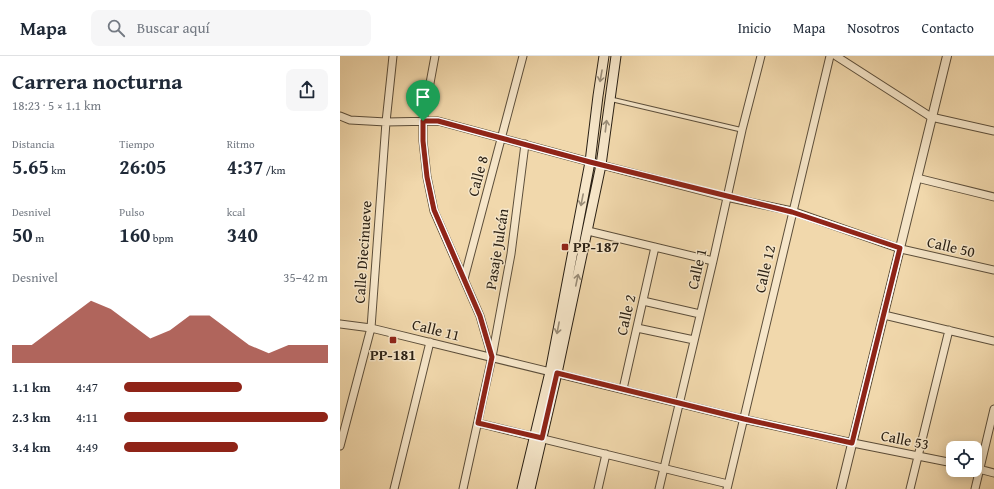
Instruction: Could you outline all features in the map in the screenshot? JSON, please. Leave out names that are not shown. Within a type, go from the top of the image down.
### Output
[{"type":"main road","points":[[554,372],[590,162],[604,56]]},
{"type":"main road","points":[[522,489],[538,437],[588,231],[601,165],[609,98],[616,56]]},
{"type":"main road","points":[[530,489],[538,437]]},
{"type":"street","name":"Calle Diecinueve","points":[[340,446],[371,328],[386,122],[393,56]]},
{"type":"street","points":[[435,56],[423,121],[423,141],[427,177],[434,210],[480,316],[492,357]]},
{"type":"street","name":"Calle 8","points":[[464,279],[523,56]]},
{"type":"street","name":"Calle 1","points":[[658,489],[694,340],[726,196],[761,56]]},
{"type":"street","name":"Calle 12","points":[[727,486],[830,56]]},
{"type":"street","points":[[836,56],[932,117],[993,129]]},
{"type":"street","points":[[841,489],[947,56]]},
{"type":"street","name":"Calle 50","points":[[340,116],[350,120],[386,122],[438,121],[601,165],[792,212],[901,248],[994,270]]},
{"type":"street","name":"Pasaje Julcán","points":[[463,489],[492,357],[510,254],[525,144]]},
{"type":"street","points":[[917,178],[994,197]]},
{"type":"street","points":[[588,231],[712,261]]},
{"type":"street","name":"Calle 2","points":[[622,389],[655,247]]},
{"type":"street","points":[[643,300],[700,314]]},
{"type":"street","points":[[884,315],[994,341]]},
{"type":"street","name":"Calle 11","points":[[340,324],[371,328],[744,419],[852,443]]},
{"type":"street","points":[[637,328],[694,340]]},
{"type":"street","points":[[910,489],[949,330]]},
{"type":"street","points":[[394,489],[430,342]]},
{"type":"street","points":[[982,451],[994,409]]},
{"type":"street","points":[[478,423],[664,468],[727,486]]},
{"type":"street","name":"Calle 53","points":[[852,443],[946,462]]},
{"type":"street","points":[[598,489],[606,454]]},
{"type":"street","points":[[982,470],[994,473]]},
{"type":"street","points":[[974,489],[976,477]]},
{"type":"lane","points":[[609,98],[742,130]]},
{"type":"place","name":"PP-187","points":[[565,247]]},
{"type":"place","name":"PP-181","points":[[393,340]]},
{"type":"route","points":[[423,121],[438,121],[590,162],[792,212],[900,248],[852,443],[744,419],[557,373],[542,438],[478,423],[492,357],[480,316],[434,210],[427,177],[423,141],[423,121]]}]
